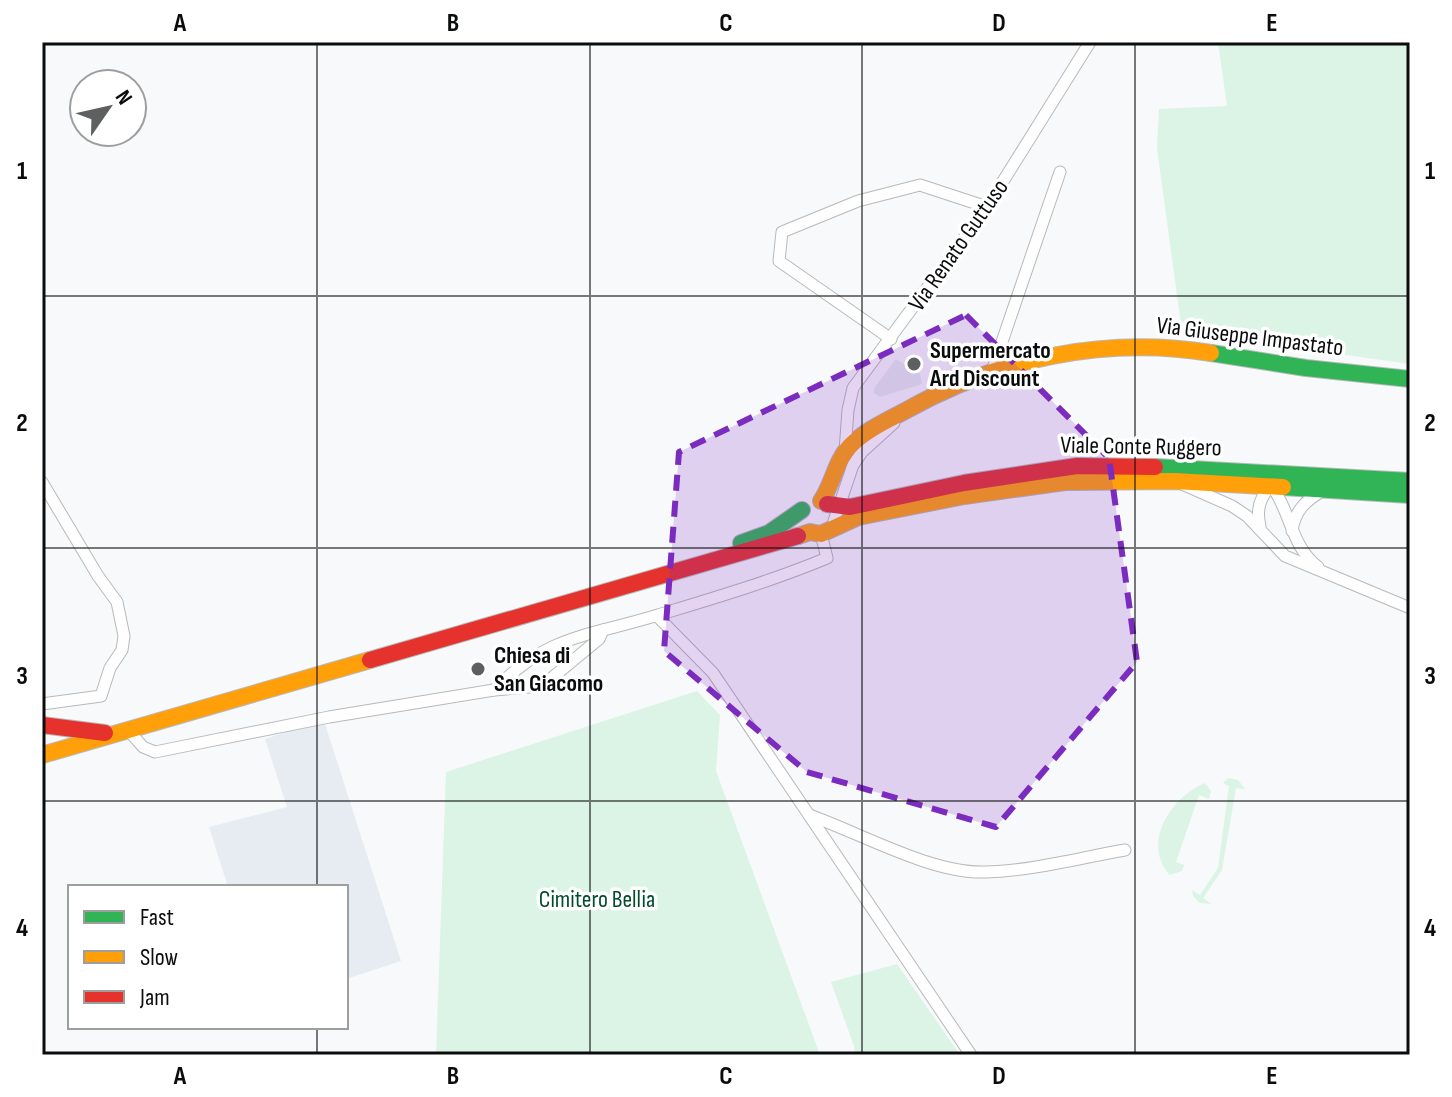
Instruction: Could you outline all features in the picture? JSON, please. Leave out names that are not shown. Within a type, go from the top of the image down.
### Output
[{"type":"main road","name":"Via Giuseppe Impastato","points":[[845,452],[874,429],[932,395],[991,374],[1076,351],[1126,346],[1176,347],[1274,364],[1410,379]]},
{"type":"main road","points":[[826,518],[830,490],[845,452]]},
{"type":"main road","name":"Viale Conte Ruggero","points":[[826,518],[1041,470],[1077,466],[1141,466],[1410,481]]},
{"type":"main road","name":"Viale Conte Ruggero","points":[[826,518],[858,517],[964,496],[1065,482],[1174,481],[1410,495]]},
{"type":"main road","points":[[673,572],[703,557],[769,533],[807,504],[826,518]]},
{"type":"main road","points":[[802,510],[801,524],[826,518]]},
{"type":"main road","points":[[42,755],[673,572],[826,518]]},
{"type":"main road","points":[[42,725],[68,730],[124,733]]},
{"type":"street","name":"Via Renato Guttuso","points":[[845,452],[853,388],[987,207],[1090,42]]},
{"type":"street","points":[[991,374],[1060,172]]},
{"type":"street","points":[[891,339],[779,261],[782,232],[858,201],[920,185],[987,207]]},
{"type":"street","points":[[494,690],[516,667],[533,655],[570,638],[657,616],[827,558],[826,518],[853,465],[862,452],[912,407]]},
{"type":"street","points":[[1141,466],[1178,473],[1264,479],[1271,485],[1301,551],[1331,577]]},
{"type":"street","points":[[1262,531],[1258,512],[1262,494],[1281,480],[1410,488]]},
{"type":"street","points":[[1174,481],[1232,506],[1255,522],[1285,556],[1410,608]]},
{"type":"street","points":[[42,482],[117,602],[124,636],[122,650],[110,668],[101,696],[42,704]]},
{"type":"street","points":[[1292,531],[1301,506],[1325,489]]},
{"type":"street","points":[[657,616],[713,673],[971,1055]]},
{"type":"street","points":[[124,733],[155,752],[266,728],[494,690],[542,686],[599,639],[603,630]]},
{"type":"street","points":[[809,815],[925,861],[963,871],[984,873],[1125,850]]},
{"type":"highlighted area","points":[[966,315],[1109,458],[1137,662],[996,827],[807,772],[664,651],[679,452]]},
{"type":"shaded area","points":[[896,359],[920,374],[922,384],[880,397],[873,392],[875,387]]},
{"type":"shaded area","points":[[325,724],[401,961],[348,978],[348,885],[227,885],[209,827],[287,807],[265,739]]},
{"type":"green space","points":[[1218,42],[1410,42],[1410,364],[1182,332],[1157,148],[1159,109],[1227,106]]},
{"type":"green space","name":"Cimitero Bellia","points":[[697,691],[720,715],[716,771],[820,1055],[436,1055],[446,772]]},
{"type":"green space","points":[[1228,778],[1238,780],[1245,789],[1236,788],[1222,870],[1203,898],[1211,904],[1200,903],[1192,890],[1200,895],[1218,868],[1229,786],[1223,783]]},
{"type":"green space","points":[[1205,783],[1211,791],[1209,799],[1199,795],[1176,862],[1184,865],[1182,871],[1170,875],[1158,849],[1164,822],[1181,799]]},
{"type":"green space","points":[[897,964],[960,1055],[847,1055],[855,1054],[854,1046],[831,982]]},
{"type":"traffic: fast","points":[[1211,353],[1306,368],[1410,379]]},
{"type":"traffic: fast","points":[[1155,467],[1410,481]]},
{"type":"traffic: fast","points":[[1283,487],[1410,495]]},
{"type":"traffic: fast","points":[[741,543],[769,533],[802,510]]},
{"type":"traffic: slow","points":[[821,501],[844,453],[861,436],[978,377],[1015,365],[1092,350],[1132,347],[1211,353]]},
{"type":"traffic: slow","points":[[798,536],[810,532],[821,534],[858,517],[964,496],[1065,482],[1174,481],[1283,487]]},
{"type":"traffic: slow","points":[[42,755],[370,660]]},
{"type":"traffic: jam","points":[[827,504],[850,507],[964,483],[1077,466],[1155,467]]},
{"type":"traffic: jam","points":[[370,660],[798,536]]},
{"type":"traffic: jam","points":[[42,725],[105,733]]},
{"type":"place","name":"Supermercato Ard Discount","points":[[914,364]]},
{"type":"place","name":"Chiesa di San Giacomo","points":[[478,669]]}]
